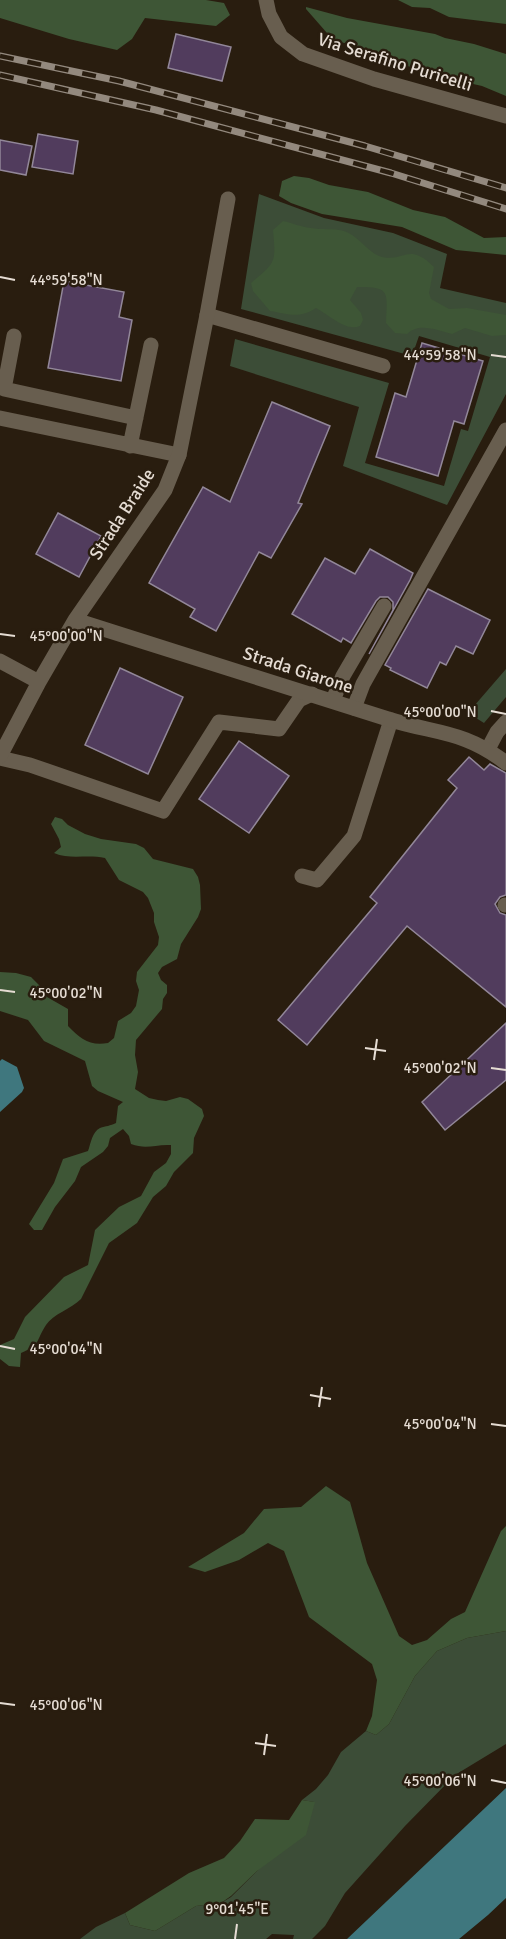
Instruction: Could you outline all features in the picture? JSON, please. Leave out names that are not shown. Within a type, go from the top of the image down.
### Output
[{"type":"street","name":"Via Serafino Puricelli","points":[[266,0],[269,14],[281,37],[303,54],[374,79],[506,116]]},
{"type":"street","name":"Strada Braide","points":[[0,757],[39,682],[75,621],[165,490],[179,455],[228,199]]},
{"type":"street","points":[[207,315],[383,366]]},
{"type":"street","points":[[14,336],[4,389],[135,418]]},
{"type":"street","points":[[130,446],[151,345]]},
{"type":"street","points":[[0,418],[179,455]]},
{"type":"street","points":[[354,708],[363,684],[506,430]]},
{"type":"street","points":[[333,700],[343,676],[384,606]]},
{"type":"street","name":"Strada Giarone","points":[[75,621],[391,720],[465,738],[488,749],[506,762]]},
{"type":"street","points":[[0,661],[39,682]]},
{"type":"street","points":[[0,757],[30,765],[163,811],[219,722],[279,729],[299,700],[312,694]]},
{"type":"street","points":[[302,876],[317,880],[354,836],[391,720]]},
{"type":"street","points":[[488,749],[497,732],[506,722]]},
{"type":"green space","points":[[0,0],[206,0],[224,3],[230,15],[216,26],[145,18],[132,39],[117,50],[69,39],[0,18]]},
{"type":"green space","points":[[398,0],[506,0],[506,24],[449,17],[430,8],[412,7]]},
{"type":"green space","points":[[306,7],[347,18],[435,34],[506,54],[506,96],[482,86],[436,72],[413,68],[350,44],[334,41]]},
{"type":"green space","points":[[294,176],[368,192],[413,210],[445,217],[484,238],[506,237],[506,255],[456,250],[402,227],[322,214],[291,203],[279,196],[282,181]]},
{"type":"green space","points":[[259,194],[324,218],[393,233],[447,254],[440,288],[506,303],[506,394],[447,505],[343,466],[359,407],[230,366],[235,339],[389,383],[365,463],[444,486],[461,429],[468,431],[490,357],[419,336],[412,356],[241,309]]},
{"type":"green space","points":[[283,221],[319,229],[344,231],[382,257],[412,254],[418,256],[434,267],[429,293],[431,299],[449,309],[467,308],[506,315],[506,335],[492,336],[465,328],[452,334],[423,328],[417,328],[407,334],[395,333],[386,323],[385,293],[368,287],[357,287],[350,300],[361,313],[363,320],[360,326],[343,325],[316,308],[299,315],[270,311],[253,291],[251,283],[270,266],[274,256],[273,230]]},
{"type":"green space","points":[[506,669],[506,697],[484,723],[468,713]]},
{"type":"green space","points":[[55,817],[85,834],[101,839],[136,844],[144,848],[153,859],[193,869],[198,877],[201,909],[198,917],[181,944],[177,959],[162,967],[158,973],[167,985],[162,1009],[136,1040],[135,1055],[138,1072],[135,1089],[149,1098],[158,1100],[166,1101],[180,1097],[188,1099],[202,1109],[204,1116],[194,1138],[193,1153],[174,1172],[166,1186],[153,1197],[137,1223],[109,1243],[81,1299],[49,1321],[35,1345],[21,1353],[20,1367],[9,1366],[0,1359],[0,1345],[14,1339],[25,1317],[64,1277],[88,1265],[95,1230],[119,1207],[141,1196],[154,1172],[166,1163],[171,1154],[171,1145],[146,1147],[131,1144],[129,1136],[123,1129],[110,1138],[103,1152],[81,1167],[75,1181],[55,1207],[42,1230],[34,1230],[29,1224],[54,1183],[63,1159],[88,1151],[97,1130],[116,1123],[118,1106],[123,1102],[92,1086],[85,1061],[44,1041],[28,1020],[0,1011],[0,972],[31,977],[43,989],[47,997],[68,1009],[68,1026],[77,1035],[90,1042],[108,1043],[114,1038],[118,1021],[131,1013],[136,1006],[139,990],[136,981],[137,972],[158,945],[159,937],[148,898],[143,892],[119,880],[105,858],[66,856],[54,853],[61,847],[51,824]]},
{"type":"green space","points":[[326,1486],[350,1502],[367,1563],[399,1636],[412,1645],[427,1640],[451,1619],[465,1612],[501,1531],[506,1526],[506,1631],[467,1638],[437,1651],[415,1676],[389,1724],[376,1735],[366,1731],[372,1716],[377,1680],[372,1664],[309,1617],[284,1551],[268,1543],[239,1560],[205,1572],[188,1567],[244,1533],[264,1509],[301,1507]]},
{"type":"green space","points":[[506,1631],[506,1744],[455,1775],[345,1893],[325,1926],[312,1939],[293,1939],[294,1935],[272,1934],[266,1939],[80,1939],[96,1927],[125,1913],[130,1925],[155,1931],[196,1906],[221,1903],[231,1897],[257,1871],[314,1802],[302,1800],[328,1775],[341,1752],[366,1731],[376,1735],[389,1724],[415,1676],[437,1651],[467,1638]]},
{"type":"green space","points":[[302,1800],[315,1802],[306,1835],[257,1871],[231,1896],[221,1903],[196,1906],[155,1931],[130,1925],[125,1913],[189,1873],[224,1858],[240,1841],[255,1819],[289,1820]]},
{"type":"water","points":[[2,1059],[17,1067],[24,1088],[0,1112],[0,1061]]},
{"type":"water","points":[[506,1788],[506,1898],[459,1939],[347,1939]]},
{"type":"building","points":[[176,34],[231,47],[222,81],[168,68]]},
{"type":"building","points":[[38,134],[78,141],[73,174],[32,167]]},
{"type":"building","points":[[0,140],[32,146],[26,175],[0,170]]},
{"type":"building","points":[[64,281],[124,292],[119,317],[132,320],[121,381],[48,368]]},
{"type":"building","points":[[422,343],[483,361],[464,424],[454,421],[438,476],[376,457],[395,393],[406,397]]},
{"type":"building","points":[[272,402],[330,426],[298,503],[302,504],[271,558],[259,552],[216,631],[190,617],[195,609],[149,583],[203,487],[230,502]]},
{"type":"building","points":[[58,513],[101,536],[79,577],[36,554]]},
{"type":"building","points":[[370,549],[413,573],[410,580],[369,654],[393,610],[393,602],[388,597],[380,597],[376,601],[351,643],[343,638],[341,642],[292,614],[325,558],[355,574]]},
{"type":"building","points":[[428,589],[490,620],[473,654],[456,646],[446,665],[440,662],[427,688],[390,670],[391,668],[385,665]]},
{"type":"building","points":[[120,668],[183,697],[148,774],[85,745]]},
{"type":"building","points":[[239,741],[289,776],[249,833],[199,799]]},
{"type":"building","points":[[469,757],[484,770],[490,764],[506,773],[506,895],[500,897],[495,904],[500,913],[506,915],[506,1007],[407,926],[307,1045],[278,1020],[377,903],[370,897],[457,788],[448,780]]},
{"type":"building","points":[[506,1023],[506,1080],[445,1130],[422,1102]]},
{"type":"railway","points":[[0,56],[119,81],[365,146],[506,188]]},
{"type":"railway","points":[[0,75],[156,110],[391,173],[506,209]]}]
